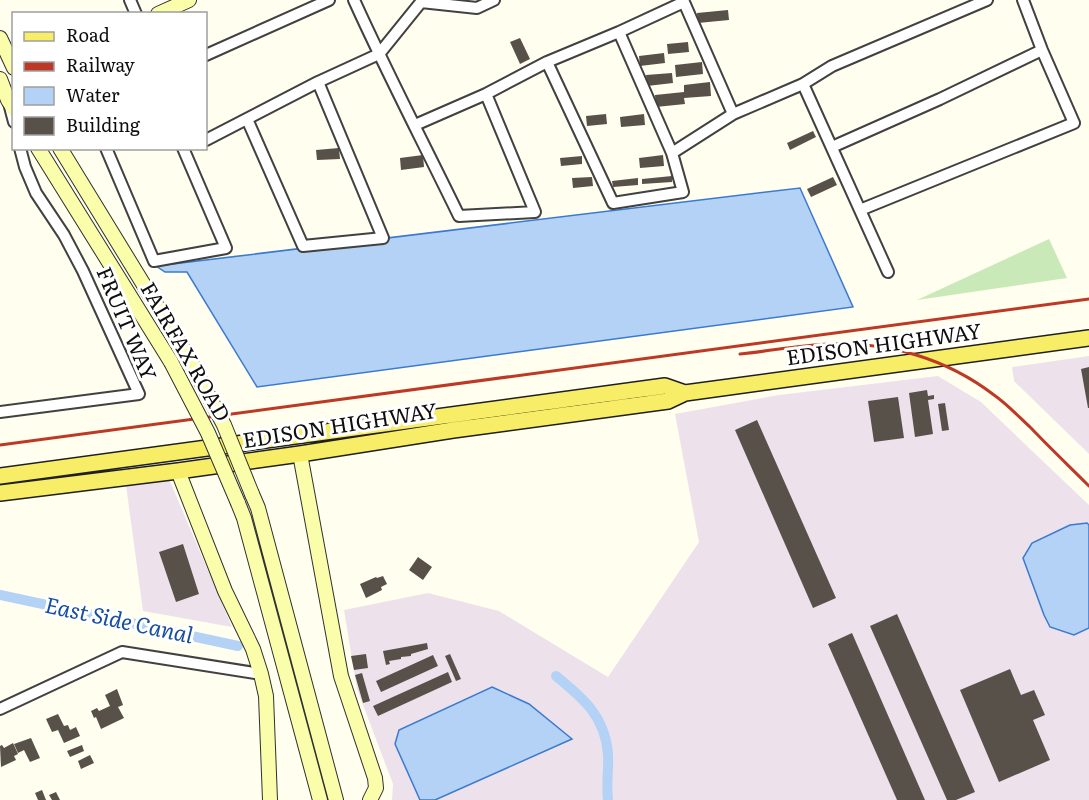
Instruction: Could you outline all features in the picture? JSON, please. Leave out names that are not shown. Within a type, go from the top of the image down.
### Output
[{"type":"main road","points":[[162,12],[189,0]]},
{"type":"main road","points":[[0,38],[12,64]]},
{"type":"main road","points":[[4,83],[11,104]]},
{"type":"main road","name":"FAIRFAX ROAD","points":[[39,150],[171,362],[208,433],[244,518],[316,795]]},
{"type":"main road","name":"FAIRFAX ROAD","points":[[61,150],[188,357],[224,425],[258,508],[340,799]]},
{"type":"main road","name":"EDISON HIGHWAY","points":[[0,493],[300,454],[453,430],[668,401],[685,393],[1089,338]]},
{"type":"main road","name":"EDISON HIGHWAY","points":[[0,476],[664,386],[685,393]]},
{"type":"main road","points":[[300,454],[341,676],[375,778],[376,788],[366,800]]},
{"type":"main road","points":[[178,471],[225,591],[253,650],[261,674],[266,696],[270,800]]},
{"type":"street","points":[[207,55],[329,0]]},
{"type":"street","points":[[354,0],[459,216],[536,212],[486,93]]},
{"type":"street","points":[[207,139],[318,82],[379,54],[421,2],[476,4],[494,0]]},
{"type":"street","points":[[672,153],[733,114],[803,84],[832,66],[987,0]]},
{"type":"street","points":[[860,210],[1074,123],[1023,0]]},
{"type":"street","points":[[415,125],[683,1],[733,114]]},
{"type":"street","points":[[547,62],[613,203],[683,192],[672,153],[619,32]]},
{"type":"street","points":[[832,147],[1042,50]]},
{"type":"street","points":[[247,119],[303,246],[383,238],[318,82]]},
{"type":"street","points":[[803,84],[888,272]]},
{"type":"street","name":"FRUIT WAY","points":[[0,412],[139,394],[83,271],[64,235],[36,192],[21,150]]},
{"type":"street","points":[[107,150],[154,261],[226,249],[185,150]]},
{"type":"street","points":[[0,709],[123,652],[261,674]]},
{"type":"shaded area","points":[[1089,356],[1089,454],[1014,381],[1012,367]]},
{"type":"shaded area","points":[[938,376],[981,402],[1089,505],[1089,800],[392,800],[393,784],[357,689],[344,610],[428,593],[499,611],[608,677],[699,542],[675,414],[779,395]]},
{"type":"shaded area","points":[[169,479],[232,627],[143,611],[126,485]]},
{"type":"green space","points":[[1049,239],[1067,278],[917,300]]},
{"type":"water","points":[[800,188],[853,307],[257,387],[187,272],[165,272],[156,266]]},
{"type":"water","points":[[1087,523],[1089,525],[1089,628],[1074,635],[1050,627],[1023,558],[1032,543],[1070,525]]},
{"type":"water","points":[[492,687],[529,704],[572,739],[435,800],[420,800],[395,744],[399,730]]},
{"type":"building","points":[[728,10],[729,20],[698,23],[697,13]]},
{"type":"building","points":[[520,38],[530,59],[520,64],[510,42]]},
{"type":"building","points":[[688,42],[689,52],[668,54],[667,44]]},
{"type":"building","points":[[664,53],[665,63],[640,66],[639,56]]},
{"type":"building","points":[[702,62],[703,74],[676,77],[675,65]]},
{"type":"building","points":[[672,73],[673,83],[647,86],[646,75]]},
{"type":"building","points":[[710,82],[711,96],[684,98],[685,104],[656,107],[655,95],[684,92],[684,85]]},
{"type":"building","points":[[606,114],[607,124],[587,126],[586,116]]},
{"type":"building","points":[[644,114],[645,125],[621,127],[620,117]]},
{"type":"building","points":[[813,131],[816,137],[790,150],[787,143]]},
{"type":"building","points":[[339,148],[340,159],[317,160],[316,150]]},
{"type":"building","points":[[423,155],[424,167],[401,170],[400,158]]},
{"type":"building","points":[[663,155],[664,166],[640,168],[639,158]]},
{"type":"building","points":[[582,156],[582,164],[561,166],[560,158]]},
{"type":"building","points":[[672,176],[672,182],[642,184],[642,179]]},
{"type":"building","points":[[592,177],[593,186],[573,188],[572,178]]},
{"type":"building","points":[[833,177],[837,185],[811,197],[807,189]]},
{"type":"building","points":[[638,178],[638,185],[613,187],[612,181]]},
{"type":"building","points":[[1089,367],[1089,408],[1088,408],[1081,369]]},
{"type":"building","points":[[927,390],[928,396],[934,395],[934,399],[928,400],[933,434],[915,437],[909,393]]},
{"type":"building","points":[[898,397],[904,438],[874,442],[868,401]]},
{"type":"building","points":[[945,403],[949,430],[942,431],[938,404]]},
{"type":"building","points":[[757,420],[836,598],[813,608],[735,430]]},
{"type":"building","points":[[183,544],[199,594],[176,602],[159,552]]},
{"type":"building","points":[[418,557],[432,567],[423,580],[409,570]]},
{"type":"building","points":[[383,576],[387,584],[381,587],[382,590],[366,598],[360,584]]},
{"type":"building","points":[[897,614],[975,792],[956,800],[947,800],[870,626]]},
{"type":"building","points":[[852,633],[925,800],[897,800],[828,644]]},
{"type":"building","points":[[427,643],[428,649],[389,661],[390,664],[386,665],[383,651]]},
{"type":"building","points":[[366,654],[368,668],[354,670],[351,656]]},
{"type":"building","points":[[450,654],[461,679],[456,681],[445,656]]},
{"type":"building","points":[[433,655],[438,666],[381,692],[376,681]]},
{"type":"building","points":[[1010,669],[1021,695],[1034,690],[1045,715],[1033,720],[1050,760],[999,782],[960,690]]},
{"type":"building","points":[[448,672],[452,682],[378,716],[373,706]]},
{"type":"building","points":[[362,673],[370,701],[363,703],[355,675]]},
{"type":"building","points":[[117,689],[123,705],[118,707],[124,718],[101,729],[91,711],[97,708],[99,711],[110,706],[105,695]]},
{"type":"building","points":[[58,714],[64,726],[68,725],[70,730],[76,727],[80,736],[64,743],[58,730],[52,732],[46,719]]},
{"type":"building","points":[[31,738],[40,758],[30,762],[24,750],[18,753],[14,744]]},
{"type":"building","points":[[13,743],[18,754],[14,756],[16,760],[1,767],[0,746],[4,748]]},
{"type":"building","points":[[82,745],[84,751],[70,757],[67,751]]},
{"type":"building","points":[[90,755],[94,763],[81,769],[78,761]]},
{"type":"building","points":[[42,790],[46,800],[38,800],[35,793]]},
{"type":"building","points":[[56,792],[60,800],[52,800],[49,795]]},
{"type":"waterway","name":"East Side Canal","points":[[0,595],[238,646]]},
{"type":"waterway","name":"East Side Canal","points":[[556,676],[584,700],[602,729],[608,754],[608,800]]},
{"type":"railway","points":[[0,445],[1089,299]]},
{"type":"railway","points":[[740,354],[808,346],[853,344],[917,355],[976,382],[1004,402],[1089,486]]}]
